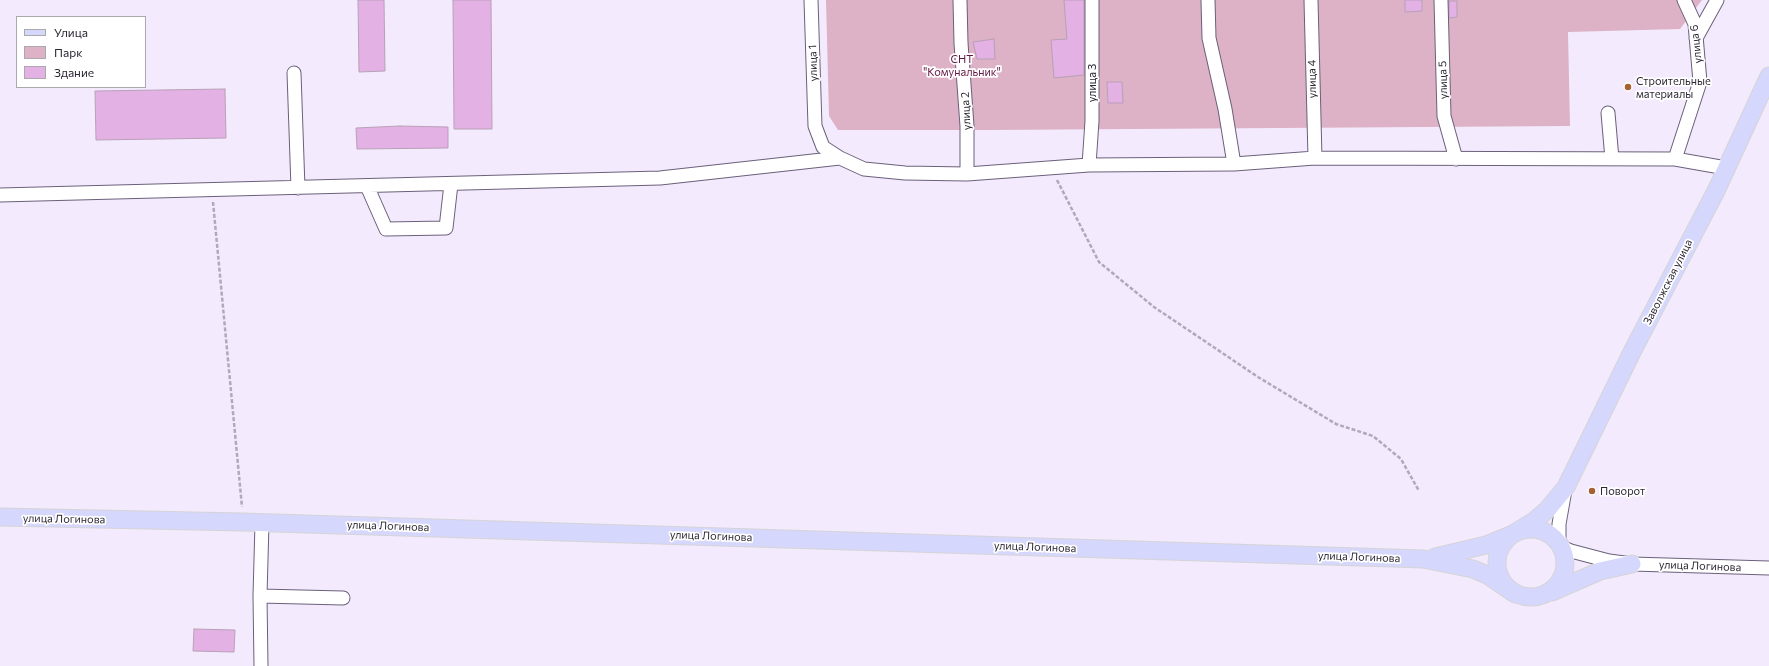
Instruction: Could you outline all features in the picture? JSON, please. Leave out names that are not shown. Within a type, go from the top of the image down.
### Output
[{"type":"main road","name":"Заволжская улица","points":[[1513,534],[1534,521],[1547,510],[1566,487],[1633,350],[1726,168],[1769,76]]},
{"type":"main road","name":"улица Логинова","points":[[0,517],[243,522],[1423,558]]},
{"type":"main road","points":[[1423,558],[1459,552],[1486,545],[1530,529],[1541,530],[1551,535],[1561,547],[1566,562],[1565,572],[1561,582],[1554,590],[1545,595]]},
{"type":"main road","points":[[1513,534],[1501,547],[1497,565],[1502,582],[1515,594]]},
{"type":"main road","points":[[1423,558],[1473,569],[1487,575],[1515,594],[1534,598],[1545,595],[1600,571],[1632,564]]},
{"type":"street","name":"улица 1","points":[[811,0],[815,126],[823,147],[840,158],[864,168],[905,173],[967,174],[1089,165],[1234,164],[1315,158],[1675,159],[1726,168]]},
{"type":"street","name":"улица 2","points":[[960,0],[961,43],[967,126],[967,174]]},
{"type":"street","name":"улица 3","points":[[1089,165],[1092,121],[1092,0]]},
{"type":"street","points":[[1208,0],[1209,38],[1225,109],[1234,164]]},
{"type":"street","name":"улица 4","points":[[1311,0],[1315,158]]},
{"type":"street","name":"улица 5","points":[[1441,0],[1444,116],[1456,159]]},
{"type":"street","name":"улица 6","points":[[1675,159],[1700,82],[1695,24],[1684,0]]},
{"type":"street","points":[[1696,38],[1717,0]]},
{"type":"street","points":[[294,73],[298,188]]},
{"type":"street","points":[[1608,113],[1612,159]]},
{"type":"street","points":[[0,195],[660,178],[840,158]]},
{"type":"street","points":[[367,186],[386,229],[446,228],[452,184]]},
{"type":"street","points":[[1561,547],[1559,524],[1566,487]]},
{"type":"street","points":[[261,666],[260,596],[262,523]]},
{"type":"street","name":"улица Логинова","points":[[1561,547],[1595,558],[1632,564],[1769,568]]},
{"type":"street","points":[[260,596],[343,598]]},
{"type":"path","points":[[1051,168],[1098,262],[1154,307],[1258,377],[1336,424],[1373,436],[1401,459],[1419,491]]},
{"type":"path","points":[[212,190],[243,522]]},
{"type":"green space","name":"СНТ \"Комунальник\"","points":[[826,0],[1702,0],[1680,29],[1568,32],[1570,126],[838,130],[829,116]]},
{"type":"building","points":[[358,0],[384,0],[385,71],[359,72]]},
{"type":"building","points":[[453,0],[491,0],[492,129],[454,129]]},
{"type":"building","points":[[1064,0],[1084,0],[1084,75],[1054,78],[1051,40],[1067,39]]},
{"type":"building","points":[[1405,0],[1422,0],[1422,11],[1405,12]]},
{"type":"building","points":[[1449,1],[1457,1],[1457,17],[1449,18]]},
{"type":"building","points":[[994,39],[995,59],[977,59],[973,42]]},
{"type":"building","points":[[1107,82],[1122,82],[1123,103],[1108,103]]},
{"type":"building","points":[[225,89],[226,138],[96,140],[95,91]]},
{"type":"building","points":[[400,126],[448,127],[448,148],[357,149],[356,128]]},
{"type":"building","points":[[194,629],[235,630],[234,652],[193,651]]},
{"type":"place","name":"Строительные материалы","points":[[1628,87]]},
{"type":"place","name":"Поворот","points":[[1592,491]]}]
